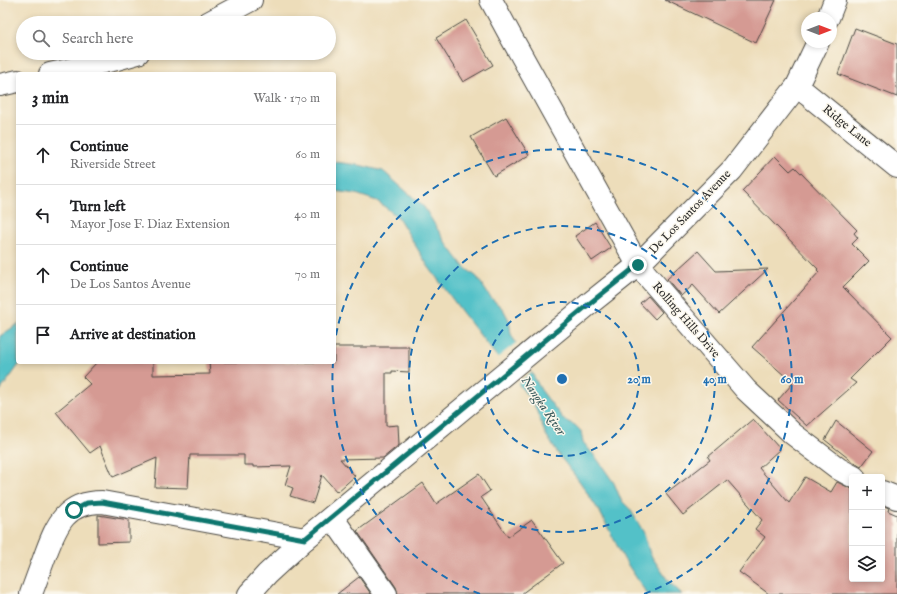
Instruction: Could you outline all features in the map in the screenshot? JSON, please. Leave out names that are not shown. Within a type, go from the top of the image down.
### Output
[{"type":"street","name":"Rolling Hills Drive","points":[[492,0],[638,265],[746,390],[793,434],[839,469],[849,474]]},
{"type":"street","points":[[830,12],[835,0]]},
{"type":"street","points":[[221,16],[250,1]]},
{"type":"street","name":"De Los Santos Avenue","points":[[249,594],[305,539],[332,516],[638,265],[732,170],[797,86],[815,48]]},
{"type":"street","points":[[59,72],[113,60]]},
{"type":"street","points":[[0,85],[16,81]]},
{"type":"street","name":"Ridge Lane","points":[[797,86],[897,167]]},
{"type":"street","points":[[885,493],[897,498]]},
{"type":"street","points":[[31,594],[54,531],[68,514],[79,506],[87,503],[102,502],[305,539]]},
{"type":"street","points":[[332,516],[386,594]]},
{"type":"water","name":"Nangka River","points":[[336,162],[359,165],[383,171],[424,207],[446,243],[464,267],[477,277],[490,297],[503,309],[509,320],[511,334],[541,390],[564,420],[575,425],[581,431],[583,442],[614,483],[621,500],[630,509],[644,533],[650,554],[669,582],[682,594],[647,594],[624,559],[601,514],[580,482],[558,454],[545,433],[534,404],[428,266],[398,217],[377,201],[356,194],[336,191]]},
{"type":"water","points":[[16,325],[16,364],[20,364],[0,391],[0,336]]},
{"type":"pier","points":[[517,342],[533,371],[517,385],[497,358]]},
{"type":"building","points":[[665,0],[776,0],[756,43]]},
{"type":"building","points":[[466,20],[493,65],[463,82],[436,38]]},
{"type":"building","points":[[855,28],[897,44],[897,97],[838,74]]},
{"type":"building","points":[[506,117],[529,155],[494,176],[471,137]]},
{"type":"building","points":[[775,156],[790,171],[795,167],[857,230],[854,233],[858,238],[852,244],[869,261],[843,287],[892,337],[850,379],[856,383],[807,426],[778,400],[793,383],[752,347],[819,272],[817,270],[818,269],[742,191]]},
{"type":"building","points":[[595,222],[611,248],[592,261],[575,236]]},
{"type":"building","points":[[698,251],[716,271],[768,269],[719,314],[693,285],[681,296],[667,279]]},
{"type":"building","points":[[648,296],[662,312],[655,319],[640,303]]},
{"type":"building","points":[[336,347],[409,347],[409,372],[392,371],[392,373],[386,373],[386,426],[398,425],[399,445],[383,458],[340,459],[355,476],[337,492],[322,475],[313,503],[290,496],[293,488],[285,485],[291,466],[253,467],[253,465],[244,465],[244,455],[190,455],[188,488],[155,487],[157,458],[113,477],[100,446],[90,453],[56,412],[90,384],[83,377],[95,364],[153,364],[153,375],[210,374],[209,364],[336,364]]},
{"type":"building","points":[[753,419],[780,449],[759,468],[789,503],[805,477],[831,492],[837,482],[849,488],[849,582],[885,582],[885,506],[889,508],[888,511],[897,515],[897,594],[769,594],[739,572],[765,537],[755,529],[762,520],[727,480],[683,515],[666,494],[710,460],[708,457]]},
{"type":"building","points":[[836,421],[873,451],[861,467],[825,440]]},
{"type":"building","points":[[479,474],[490,491],[481,497],[508,537],[532,520],[563,563],[521,594],[398,594],[396,587],[357,531],[423,483],[436,504]]},
{"type":"building","points":[[98,515],[129,520],[129,542],[98,543]]},
{"type":"building","points":[[359,577],[371,594],[337,594]]},
{"type":"route","points":[[74,510],[87,503],[102,502],[305,539],[638,265]]}]
